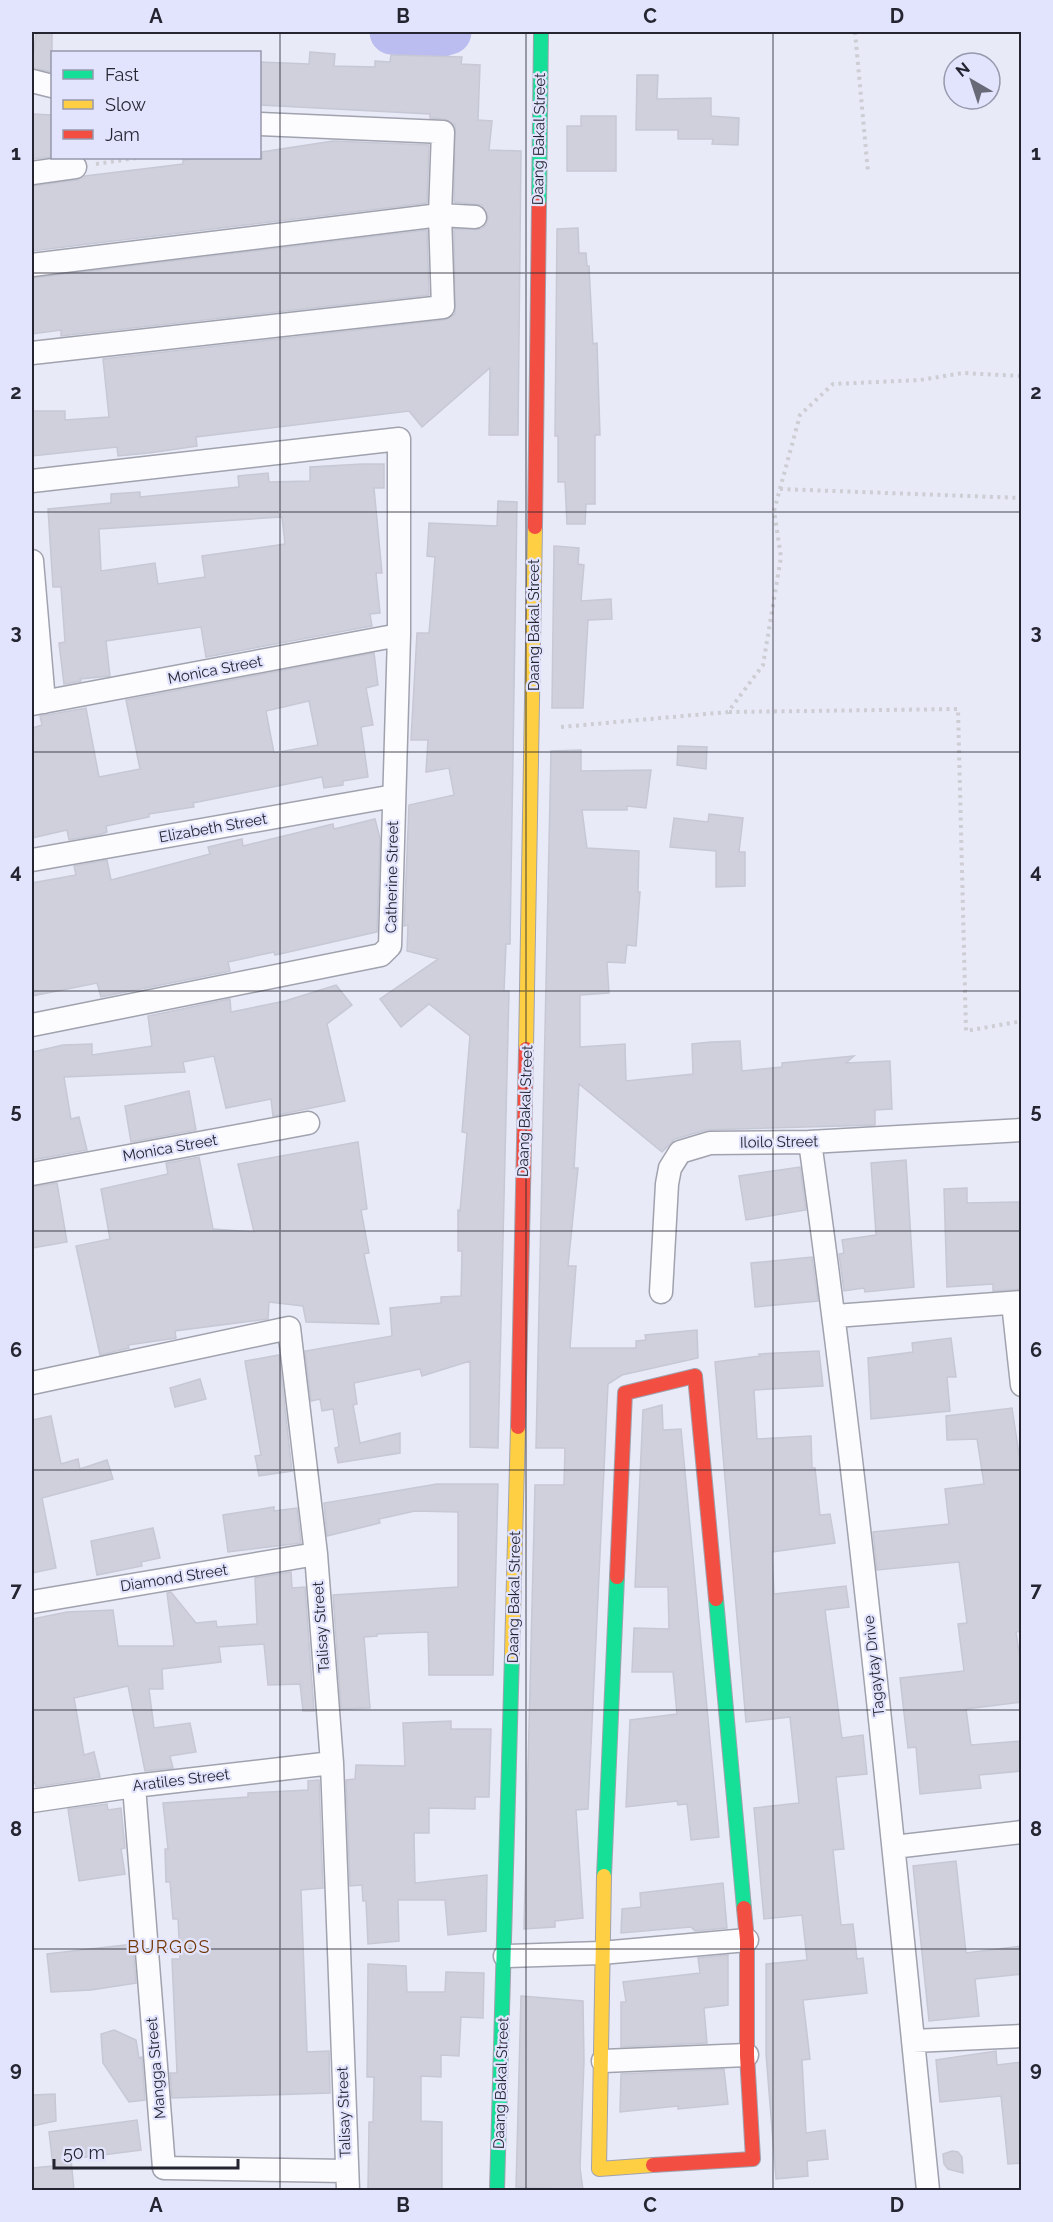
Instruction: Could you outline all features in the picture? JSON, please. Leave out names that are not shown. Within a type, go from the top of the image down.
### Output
[{"type":"street","name":"Daang Bakal Street","points":[[497,2190],[505,1956],[533,730],[542,32]]},
{"type":"street","points":[[32,81],[51,86]]},
{"type":"street","points":[[32,353],[443,308],[440,215],[443,132],[261,124]]},
{"type":"street","points":[[32,173],[75,167]]},
{"type":"street","points":[[32,265],[440,215],[475,218]]},
{"type":"street","name":"Catherine Street","points":[[32,481],[399,439],[399,635],[390,946],[381,955],[32,1025]]},
{"type":"street","points":[[32,561],[38,703]]},
{"type":"street","name":"Monica Street","points":[[38,703],[399,635]]},
{"type":"street","name":"Elizabeth Street","points":[[32,860],[394,796]]},
{"type":"street","name":"Monica Street","points":[[32,1173],[308,1123]]},
{"type":"street","name":"Iloilo Street","points":[[661,1292],[667,1184],[670,1168],[680,1152],[710,1143],[810,1142],[1022,1130]]},
{"type":"street","name":"Tagaytay Drive","points":[[810,1142],[835,1316],[894,1848],[928,2190]]},
{"type":"street","points":[[835,1316],[1017,1302],[1022,1385]]},
{"type":"street","name":"Talisay Street","points":[[32,1383],[289,1328],[316,1554],[332,1762],[347,2181]]},
{"type":"street","points":[[695,1376],[747,1940],[747,2055],[753,2159],[598,2169],[603,2061],[601,1953],[625,1393],[641,1391],[695,1376]]},
{"type":"street","name":"Diamond Street","points":[[32,1602],[316,1554]]},
{"type":"street","name":"Aratiles Street","points":[[32,1801],[332,1762]]},
{"type":"street","name":"Mangga Street","points":[[134,1786],[164,2168],[347,2181]]},
{"type":"street","points":[[894,1848],[1022,1832]]},
{"type":"street","points":[[505,1956],[601,1953],[747,1940]]},
{"type":"street","points":[[913,2041],[1022,2036]]},
{"type":"street","points":[[603,2061],[747,2055]]},
{"type":"path","points":[[855,32],[868,172]]},
{"type":"path","points":[[75,167],[129,159]]},
{"type":"path","points":[[728,712],[763,665],[781,557],[774,511],[800,416],[833,384],[920,380],[963,373],[1022,376]]},
{"type":"path","points":[[780,489],[1022,498]]},
{"type":"path","points":[[533,730],[728,712],[958,709],[966,1031],[1022,1021]]},
{"type":"building","points":[[36,32],[52,32],[51,72],[32,68]]},
{"type":"building","points":[[310,52],[335,54],[334,66],[375,67],[375,61],[390,62],[391,55],[462,57],[461,64],[480,65],[478,120],[492,121],[489,150],[521,151],[518,435],[489,435],[490,368],[422,427],[409,411],[196,437],[197,446],[149,453],[118,456],[117,447],[32,456],[32,411],[65,411],[65,420],[109,417],[103,359],[444,320],[455,314],[454,229],[481,229],[486,225],[488,217],[482,205],[454,202],[455,125],[444,119],[430,118],[430,114],[261,105],[261,62],[309,64]]},
{"type":"building","points":[[637,75],[658,75],[657,99],[711,98],[711,116],[739,118],[738,145],[712,144],[713,139],[678,139],[678,130],[636,130]]},
{"type":"building","points":[[32,114],[51,115],[51,157],[32,159]]},
{"type":"building","points":[[581,116],[616,116],[616,171],[567,171],[567,126],[581,126]]},
{"type":"building","points":[[333,141],[429,145],[427,203],[32,251],[32,186],[77,180],[85,176],[183,164],[183,160],[261,159],[262,152]]},
{"type":"building","points":[[578,228],[579,253],[586,253],[587,266],[589,266],[593,344],[597,343],[600,435],[595,435],[595,504],[586,504],[585,524],[567,524],[565,482],[558,482],[558,436],[555,436],[557,229]]},
{"type":"building","points":[[427,230],[429,295],[61,336],[61,330],[32,334],[32,278]]},
{"type":"building","points":[[384,464],[384,488],[374,488],[382,573],[376,573],[380,613],[370,614],[372,626],[206,657],[201,627],[106,641],[110,676],[80,679],[81,681],[64,684],[59,643],[65,642],[61,587],[53,587],[48,509],[111,503],[111,494],[140,492],[140,497],[239,487],[238,476],[268,473],[269,482],[310,481],[310,467]],"holes":[[[282,517],[285,544],[202,556],[205,577],[158,584],[155,563],[101,571],[99,529]]]},
{"type":"building","points":[[498,501],[517,502],[510,944],[506,944],[504,991],[509,991],[498,1448],[470,1447],[470,1361],[422,1376],[420,1369],[354,1383],[357,1404],[353,1405],[360,1443],[400,1433],[400,1453],[338,1463],[335,1448],[339,1447],[333,1409],[322,1411],[320,1399],[311,1401],[305,1351],[392,1336],[390,1308],[441,1303],[441,1297],[461,1296],[462,1251],[458,1251],[458,1210],[460,1211],[467,1133],[462,1132],[470,1036],[429,1004],[401,1027],[380,999],[438,959],[407,951],[408,925],[404,926],[409,805],[454,795],[449,768],[426,772],[428,740],[411,740],[417,633],[429,633],[431,610],[435,557],[427,556],[429,523],[497,526]]},
{"type":"building","points":[[554,546],[579,548],[578,564],[584,565],[581,601],[611,599],[612,619],[588,620],[583,708],[552,708]]},
{"type":"building","points":[[374,653],[378,685],[366,688],[373,725],[361,727],[368,777],[343,781],[343,785],[324,788],[322,777],[193,803],[194,807],[149,814],[149,817],[106,826],[107,832],[102,834],[69,840],[67,830],[32,838],[32,728],[42,725],[40,716],[86,708],[99,777],[140,769],[126,700]],"holes":[[[309,701],[318,745],[274,753],[266,711]]]},
{"type":"building","points":[[678,746],[707,747],[706,769],[677,765]]},
{"type":"building","points":[[581,750],[581,771],[651,770],[646,808],[627,806],[627,810],[582,810],[587,848],[639,851],[638,892],[640,892],[636,946],[627,945],[625,963],[607,962],[609,993],[580,995],[580,1047],[625,1044],[626,1081],[693,1074],[692,1044],[711,1042],[740,1041],[742,1071],[782,1067],[782,1063],[854,1056],[846,1063],[890,1061],[892,1109],[875,1110],[875,1125],[706,1130],[675,1139],[662,1152],[579,1084],[574,1168],[578,1168],[568,1266],[576,1266],[570,1348],[636,1348],[636,1341],[646,1340],[645,1335],[697,1330],[698,1358],[622,1375],[608,1384],[588,1809],[576,1810],[583,1918],[555,1921],[555,1927],[524,1929],[535,1485],[564,1485],[565,1448],[536,1448],[551,751]]},
{"type":"building","points":[[709,814],[743,818],[739,852],[745,852],[745,886],[716,887],[716,851],[670,847],[674,818],[708,822]]},
{"type":"building","points":[[375,819],[380,838],[377,932],[275,955],[274,952],[228,962],[230,971],[101,997],[97,983],[32,996],[32,883],[76,875],[74,866],[107,860],[111,880],[210,854],[208,847],[242,839],[243,846],[333,824],[334,829]]},
{"type":"building","points":[[336,985],[352,1005],[327,1024],[345,1101],[273,1116],[271,1099],[226,1108],[214,1056],[183,1062],[185,1072],[64,1077],[71,1119],[79,1117],[87,1150],[32,1160],[32,1052],[63,1045],[92,1044],[92,1055],[152,1046],[148,1016],[230,999],[231,1012],[285,1001]]},
{"type":"building","points":[[189,1091],[196,1130],[131,1142],[125,1106]]},
{"type":"building","points":[[358,1142],[367,1209],[361,1210],[369,1253],[364,1254],[379,1324],[306,1322],[303,1306],[269,1302],[268,1319],[175,1331],[176,1338],[128,1345],[129,1348],[100,1355],[76,1246],[110,1239],[101,1189],[168,1174],[166,1163],[199,1157],[213,1229],[254,1232],[238,1164]]},
{"type":"building","points":[[906,1160],[914,1287],[865,1292],[864,1288],[844,1291],[839,1254],[844,1253],[842,1240],[876,1235],[871,1163]]},
{"type":"building","points":[[800,1167],[806,1210],[746,1220],[739,1176]]},
{"type":"building","points":[[57,1183],[67,1242],[32,1248],[32,1187]]},
{"type":"building","points":[[967,1188],[967,1203],[1020,1202],[1022,1289],[993,1291],[993,1284],[947,1287],[944,1189]]},
{"type":"building","points":[[812,1257],[818,1301],[755,1307],[751,1263]]},
{"type":"building","points":[[951,1338],[956,1377],[947,1377],[950,1411],[871,1419],[868,1358],[913,1352],[912,1343]]},
{"type":"building","points":[[819,1351],[823,1386],[754,1390],[757,1439],[811,1436],[812,1468],[815,1468],[820,1515],[830,1514],[835,1543],[772,1552],[774,1594],[846,1586],[849,1607],[825,1610],[842,1738],[863,1735],[867,1774],[836,1777],[844,1849],[833,1850],[841,1925],[853,1924],[857,1959],[863,1958],[867,1993],[803,2000],[810,2059],[802,2060],[806,2133],[825,2130],[828,2159],[807,2161],[808,2176],[776,2179],[766,2054],[766,1964],[807,1960],[802,1915],[764,1919],[754,1808],[799,1803],[790,1717],[746,1722],[715,1362],[760,1356],[759,1354]]},
{"type":"building","points":[[279,1355],[292,1471],[259,1476],[255,1456],[261,1455],[245,1361]]},
{"type":"building","points":[[200,1379],[206,1399],[175,1407],[170,1388]]},
{"type":"building","points":[[662,1405],[663,1430],[681,1429],[719,1837],[691,1840],[687,1804],[678,1805],[677,1801],[626,1807],[630,1720],[677,1714],[673,1672],[632,1672],[634,1628],[669,1629],[668,1587],[635,1587],[643,1410]]},
{"type":"building","points":[[1012,1408],[1022,1474],[1022,1631],[1016,1632],[1022,1672],[1022,1702],[966,1709],[971,1745],[1022,1741],[1022,1771],[979,1775],[981,1788],[920,1794],[916,1747],[908,1748],[900,1678],[964,1671],[958,1624],[967,1623],[959,1562],[877,1570],[873,1532],[949,1524],[945,1489],[984,1484],[977,1439],[947,1440],[946,1416]]},
{"type":"building","points":[[51,1416],[61,1464],[78,1459],[80,1469],[107,1460],[113,1479],[42,1498],[56,1568],[32,1573],[32,1420]]},
{"type":"building","points":[[437,1484],[498,1484],[493,1675],[429,1675],[428,1632],[377,1634],[377,1636],[364,1637],[370,1708],[341,1709],[333,1595],[458,1587],[458,1512],[415,1511],[379,1519],[380,1523],[327,1536],[324,1503]]},
{"type":"building","points":[[274,1507],[274,1511],[297,1508],[301,1543],[228,1552],[223,1515]]},
{"type":"building","points":[[153,1528],[160,1558],[141,1562],[142,1566],[97,1575],[91,1541]]},
{"type":"building","points":[[291,1572],[292,1588],[305,1587],[314,1711],[303,1711],[300,1684],[268,1685],[264,1644],[219,1647],[221,1662],[162,1669],[163,1689],[149,1689],[154,1728],[190,1723],[196,1752],[170,1756],[173,1768],[145,1771],[128,1686],[74,1698],[84,1755],[94,1752],[100,1777],[36,1787],[35,1782],[32,1783],[32,1619],[67,1612],[113,1610],[118,1646],[174,1646],[167,1593],[171,1592],[196,1623],[216,1621],[217,1627],[257,1624],[255,1578]]},
{"type":"building","points":[[451,1721],[451,1729],[491,1729],[489,1797],[475,1797],[475,1809],[429,1808],[429,1833],[414,1833],[415,1883],[487,1875],[486,1931],[448,1935],[445,1900],[398,1900],[399,1941],[368,1944],[366,1901],[363,1901],[362,1885],[350,1886],[346,1780],[355,1779],[356,1765],[405,1766],[403,1723]]},
{"type":"building","points":[[319,1780],[323,1888],[301,1890],[307,2052],[329,2051],[330,2093],[172,2098],[170,2073],[177,2073],[172,1959],[180,1959],[178,1919],[173,1919],[170,1882],[166,1882],[165,1849],[168,1849],[163,1803],[248,1797],[248,1793],[308,1790],[308,1781]]},
{"type":"building","points":[[107,1804],[108,1810],[121,1808],[125,1848],[121,1849],[125,1874],[79,1881],[68,1809]]},
{"type":"building","points":[[956,1861],[966,1953],[1022,1946],[1022,1974],[975,1979],[979,2016],[929,2021],[913,1866]]},
{"type":"building","points":[[723,1883],[727,1928],[695,1931],[691,1927],[621,1933],[622,1909],[641,1907],[640,1893]]},
{"type":"building","points":[[133,1944],[136,1983],[91,1990],[51,1992],[47,1954]]},
{"type":"building","points":[[728,1955],[728,2005],[704,2008],[707,2043],[621,2047],[621,2002],[626,2002],[623,1982],[700,1973],[698,1958]]},
{"type":"building","points":[[368,1964],[406,1966],[407,1992],[445,1992],[446,1972],[484,1973],[483,2018],[461,2017],[459,2056],[441,2055],[441,2077],[421,2076],[421,2121],[442,2122],[442,2190],[368,2190],[369,2122],[373,2122],[374,2077],[367,2077]]},
{"type":"building","points":[[521,1996],[583,2001],[584,2061],[580,2168],[583,2190],[516,2187]]},
{"type":"building","points":[[114,2030],[136,2040],[139,2058],[142,2057],[145,2100],[129,2102],[103,2063],[101,2034]]},
{"type":"building","points":[[996,2051],[997,2065],[1022,2062],[1022,2163],[1008,2164],[1001,2096],[940,2102],[936,2060]]},
{"type":"building","points":[[724,2069],[728,2104],[620,2112],[621,2074]]},
{"type":"building","points":[[55,2094],[56,2121],[32,2126],[32,2095]]},
{"type":"building","points":[[137,2120],[141,2150],[71,2159],[74,2190],[32,2190],[32,2168],[53,2166],[49,2132]]},
{"type":"building","points":[[958,2152],[962,2157],[963,2173],[948,2169],[944,2164],[943,2154]]},
{"type":"waterway","points":[[392,32],[437,36],[449,32]]},
{"type":"traffic: fast","points":[[539,205],[541,32]]},
{"type":"traffic: fast","points":[[604,1876],[617,1577]]},
{"type":"traffic: fast","points":[[716,1599],[744,1908]]},
{"type":"traffic: fast","points":[[497,2190],[512,1654]]},
{"type":"traffic: slow","points":[[526,1049],[535,527]]},
{"type":"traffic: slow","points":[[512,1654],[518,1427]]},
{"type":"traffic: slow","points":[[604,1876],[599,2169],[653,2165]]},
{"type":"traffic: jam","points":[[535,527],[539,205]]},
{"type":"traffic: jam","points":[[518,1427],[526,1049]]},
{"type":"traffic: jam","points":[[695,1376],[716,1599]]},
{"type":"traffic: jam","points":[[617,1577],[625,1393],[695,1376]]},
{"type":"traffic: jam","points":[[653,2165],[753,2159],[747,2055],[747,1940],[744,1908]]},
{"type":"district","name":"BURGOS","points":[[169,1947]]}]
